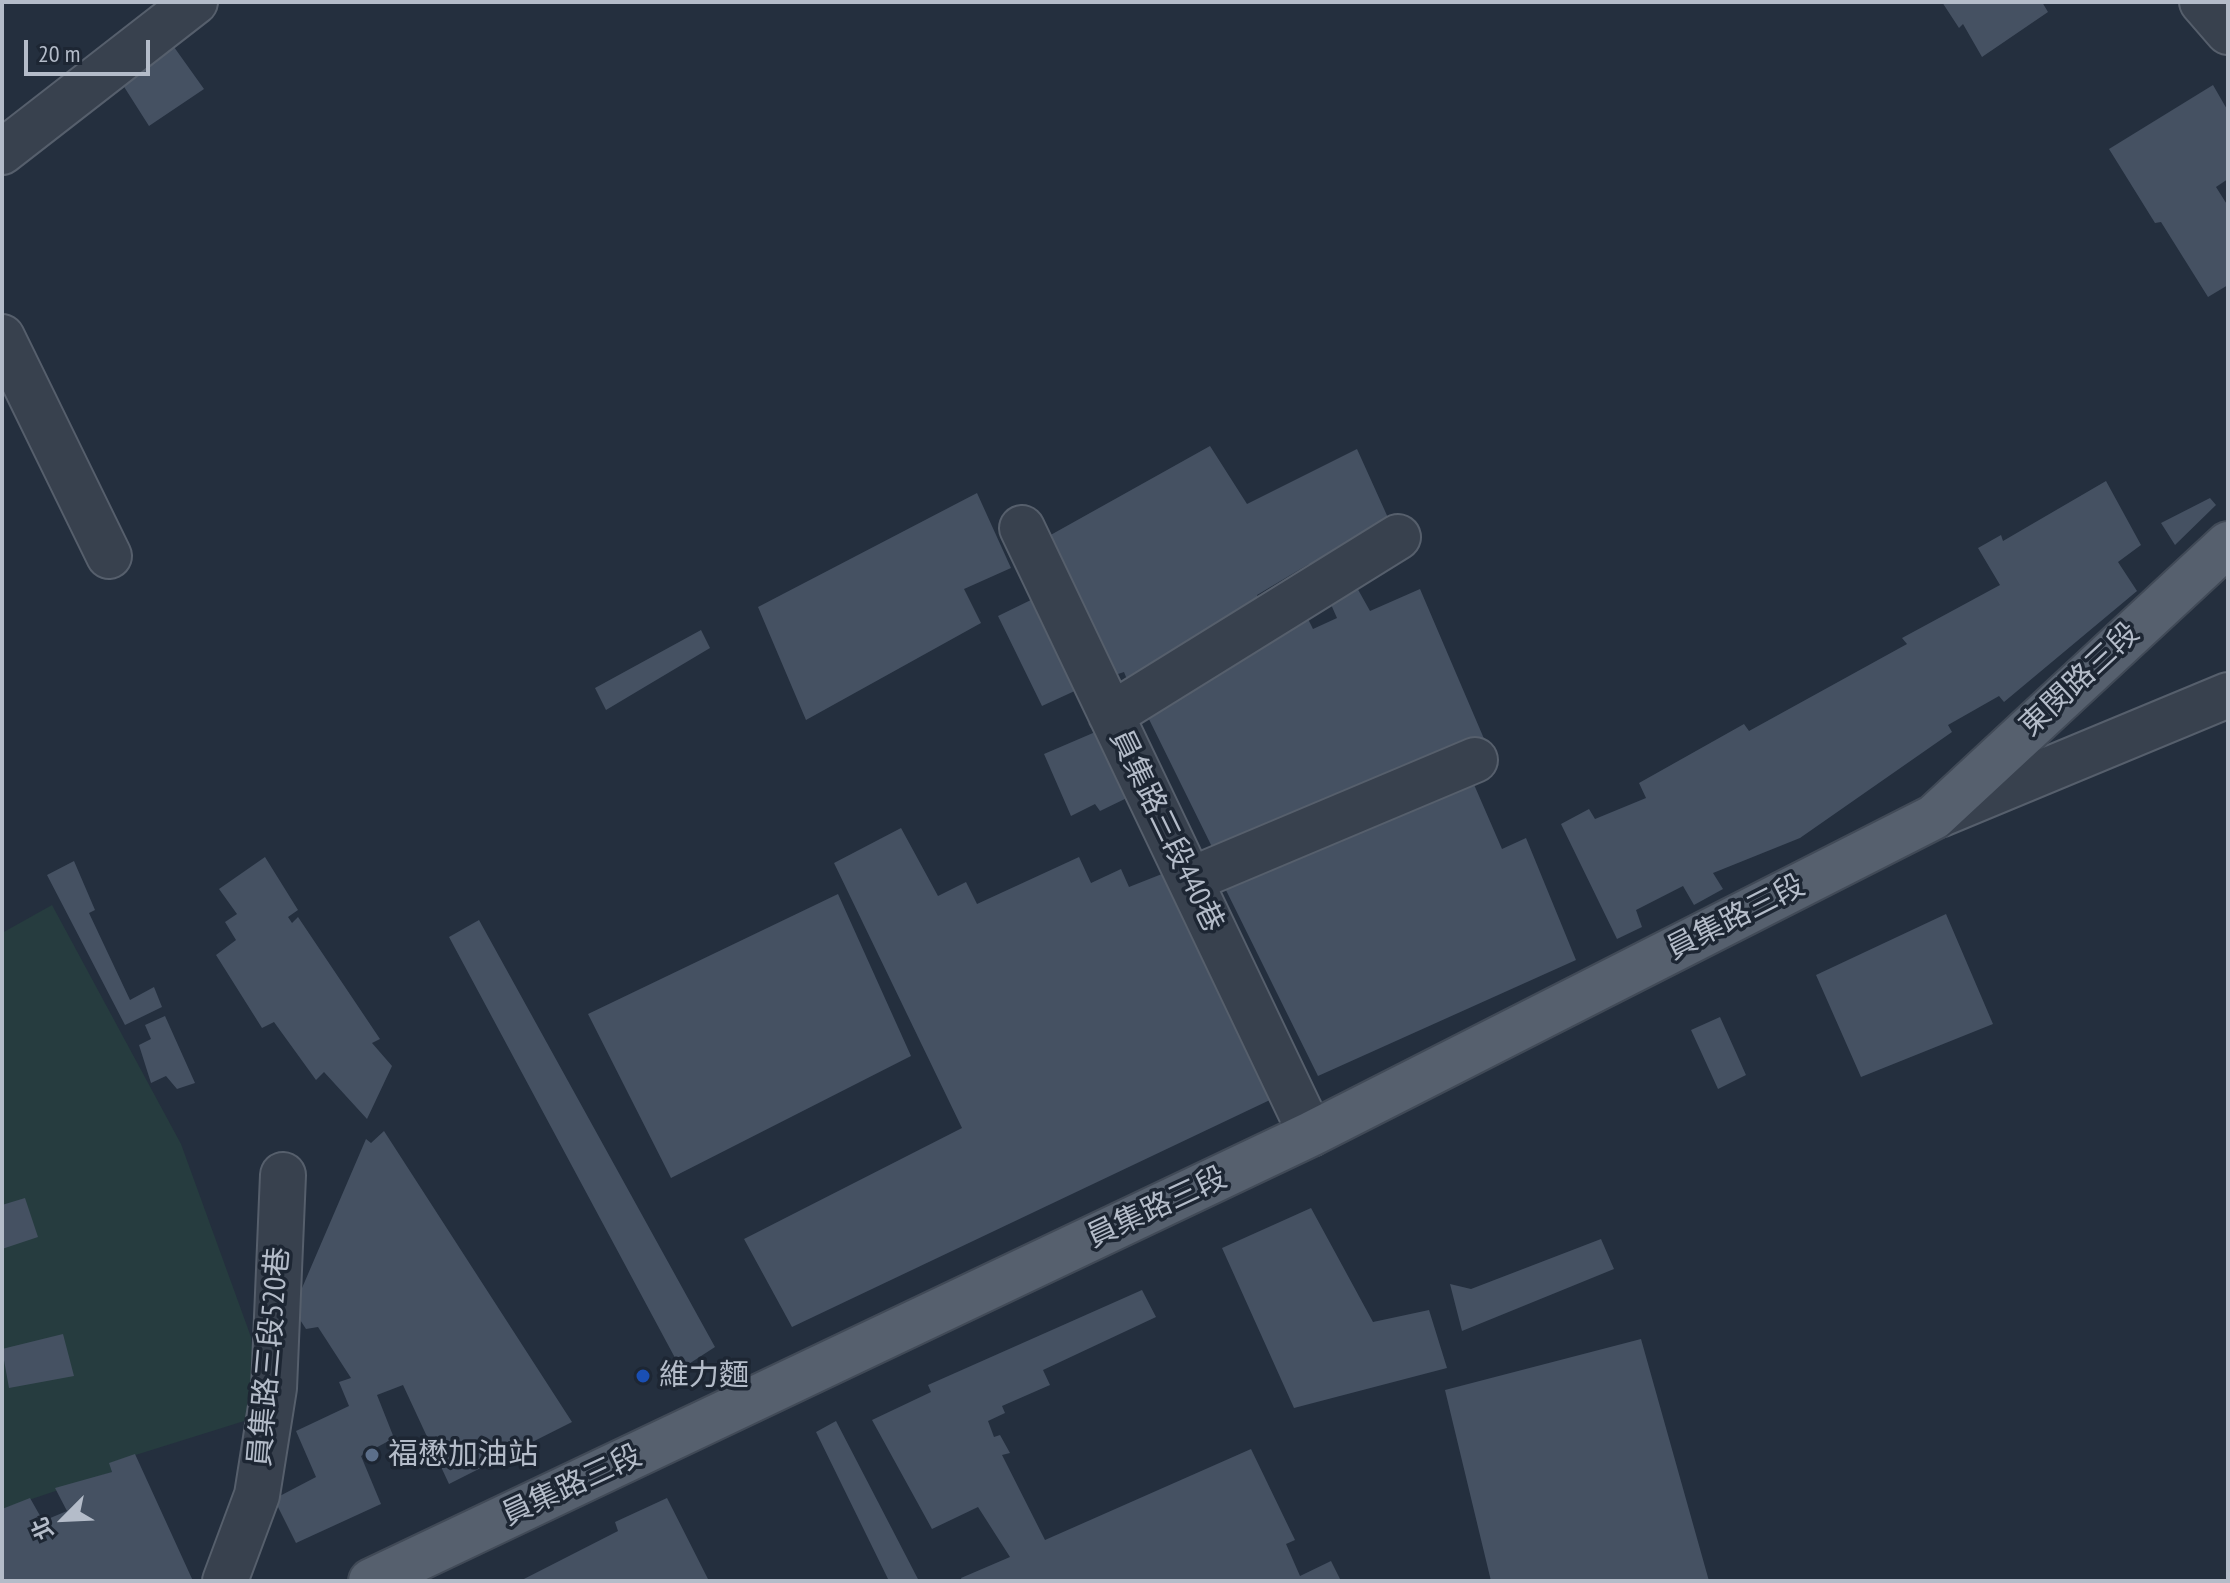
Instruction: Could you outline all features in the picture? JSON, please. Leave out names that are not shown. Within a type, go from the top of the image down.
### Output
[{"type":"main road","name":"東閔路三段","points":[[1934,817],[2228,544]]},
{"type":"main road","name":"員集路三段","points":[[371,1581],[1311,1134],[1934,817]]},
{"type":"street","points":[[2,152],[195,2]]},
{"type":"street","points":[[2202,2],[2228,32]]},
{"type":"street","points":[[2,337],[109,556]]},
{"type":"street","name":"員集路三段440巷","points":[[1022,528],[1311,1134]]},
{"type":"street","points":[[1111,715],[1398,537]]},
{"type":"street","points":[[1934,817],[2228,695]]},
{"type":"street","points":[[1190,880],[1475,760]]},
{"type":"street","name":"員集路三段520巷","points":[[225,1581],[257,1495],[274,1388],[283,1175]]},
{"type":"green space","points":[[52,905],[181,1144],[251,1337],[257,1417],[110,1463],[112,1472],[2,1509],[2,933]]},
{"type":"building","points":[[1942,2],[2042,2],[2048,12],[1982,57],[1963,24],[1959,28]]},
{"type":"building","points":[[174,47],[204,89],[149,126],[121,82]]},
{"type":"building","points":[[2213,85],[2228,111],[2228,179],[2216,187],[2228,206],[2228,285],[2208,297],[2161,222],[2155,223],[2109,149]]},
{"type":"building","points":[[1210,446],[1247,504],[1357,449],[1394,531],[1316,574],[1309,564],[1257,595],[1261,604],[1130,687],[1124,672],[1112,676],[1047,537]]},
{"type":"building","points":[[2106,481],[2141,545],[2118,562],[2137,591],[2004,702],[1999,696],[1948,725],[1952,732],[1800,838],[1713,873],[1723,889],[1694,905],[1683,886],[1636,910],[1642,927],[1617,939],[1561,824],[1589,809],[1595,819],[1646,798],[1639,783],[1744,724],[1749,731],[1907,644],[1902,638],[2000,585],[1978,548],[2001,535],[2003,541]]},
{"type":"building","points":[[977,493],[1011,568],[964,589],[981,623],[806,720],[758,607]]},
{"type":"building","points":[[2210,498],[2216,505],[2175,545],[2161,523]]},
{"type":"building","points":[[1351,577],[1370,611],[1420,589],[1488,748],[1216,855],[1142,705],[1301,605],[1313,629],[1337,618],[1325,591]]},
{"type":"building","points":[[1035,598],[1079,689],[1042,706],[998,616]]},
{"type":"building","points":[[701,630],[710,648],[606,710],[595,688]]},
{"type":"building","points":[[1100,730],[1131,796],[1100,811],[1095,804],[1071,816],[1044,754]]},
{"type":"building","points":[[1469,773],[1502,849],[1526,838],[1576,960],[1318,1076],[1219,876]]},
{"type":"building","points":[[901,828],[938,896],[966,882],[977,904],[1079,857],[1091,883],[1121,869],[1129,887],[1172,870],[1272,1099],[792,1327],[744,1239],[962,1128],[834,863]]},
{"type":"building","points":[[265,857],[298,910],[288,917],[292,923],[298,917],[380,1039],[372,1043],[392,1066],[367,1119],[324,1072],[316,1080],[274,1022],[262,1028],[216,955],[236,940],[225,922],[237,914],[219,889]]},
{"type":"building","points":[[74,861],[95,910],[89,913],[130,1000],[154,987],[162,1007],[125,1025],[47,875]]},
{"type":"building","points":[[838,894],[911,1056],[671,1178],[588,1014]]},
{"type":"building","points":[[1946,914],[1993,1024],[1861,1077],[1816,975]]},
{"type":"building","points":[[479,920],[715,1347],[681,1369],[449,937]]},
{"type":"building","points":[[165,1016],[195,1083],[177,1089],[166,1076],[151,1083],[139,1045],[151,1039],[145,1025]]},
{"type":"building","points":[[1720,1017],[1746,1075],[1718,1089],[1691,1030]]},
{"type":"building","points":[[384,1131],[572,1422],[449,1484],[403,1385],[377,1395],[394,1438],[361,1456],[381,1504],[296,1543],[274,1499],[316,1477],[296,1431],[349,1406],[339,1382],[351,1378],[318,1327],[306,1329],[293,1309],[366,1139],[371,1143]]},
{"type":"building","points":[[25,1198],[38,1237],[2,1249],[2,1205]]},
{"type":"building","points":[[1311,1208],[1373,1322],[1429,1310],[1447,1368],[1294,1408],[1222,1248]]},
{"type":"building","points":[[1601,1239],[1614,1269],[1462,1331],[1450,1284],[1471,1289]]},
{"type":"building","points":[[1142,1290],[1156,1317],[1043,1370],[1050,1385],[1002,1406],[1005,1413],[988,1421],[994,1437],[1000,1435],[1010,1453],[1002,1455],[1045,1540],[1251,1449],[1295,1540],[1286,1544],[1300,1576],[1331,1561],[1341,1581],[962,1581],[961,1578],[1010,1557],[978,1507],[932,1529],[872,1420],[931,1392],[928,1385]]},
{"type":"building","points":[[63,1334],[74,1376],[9,1388],[2,1349]]},
{"type":"building","points":[[1641,1339],[1709,1581],[1491,1581],[1445,1390]]},
{"type":"building","points":[[836,1421],[919,1581],[889,1581],[816,1432]]},
{"type":"building","points":[[135,1454],[193,1581],[2,1581],[2,1509],[30,1498],[43,1521],[67,1511],[55,1488],[112,1472],[109,1463]]},
{"type":"building","points":[[667,1498],[709,1581],[520,1581],[618,1531],[615,1522]]},
{"type":"place","name":"維力麵","points":[[643,1376]]},
{"type":"place","name":"福懋加油站","points":[[372,1455]]}]
